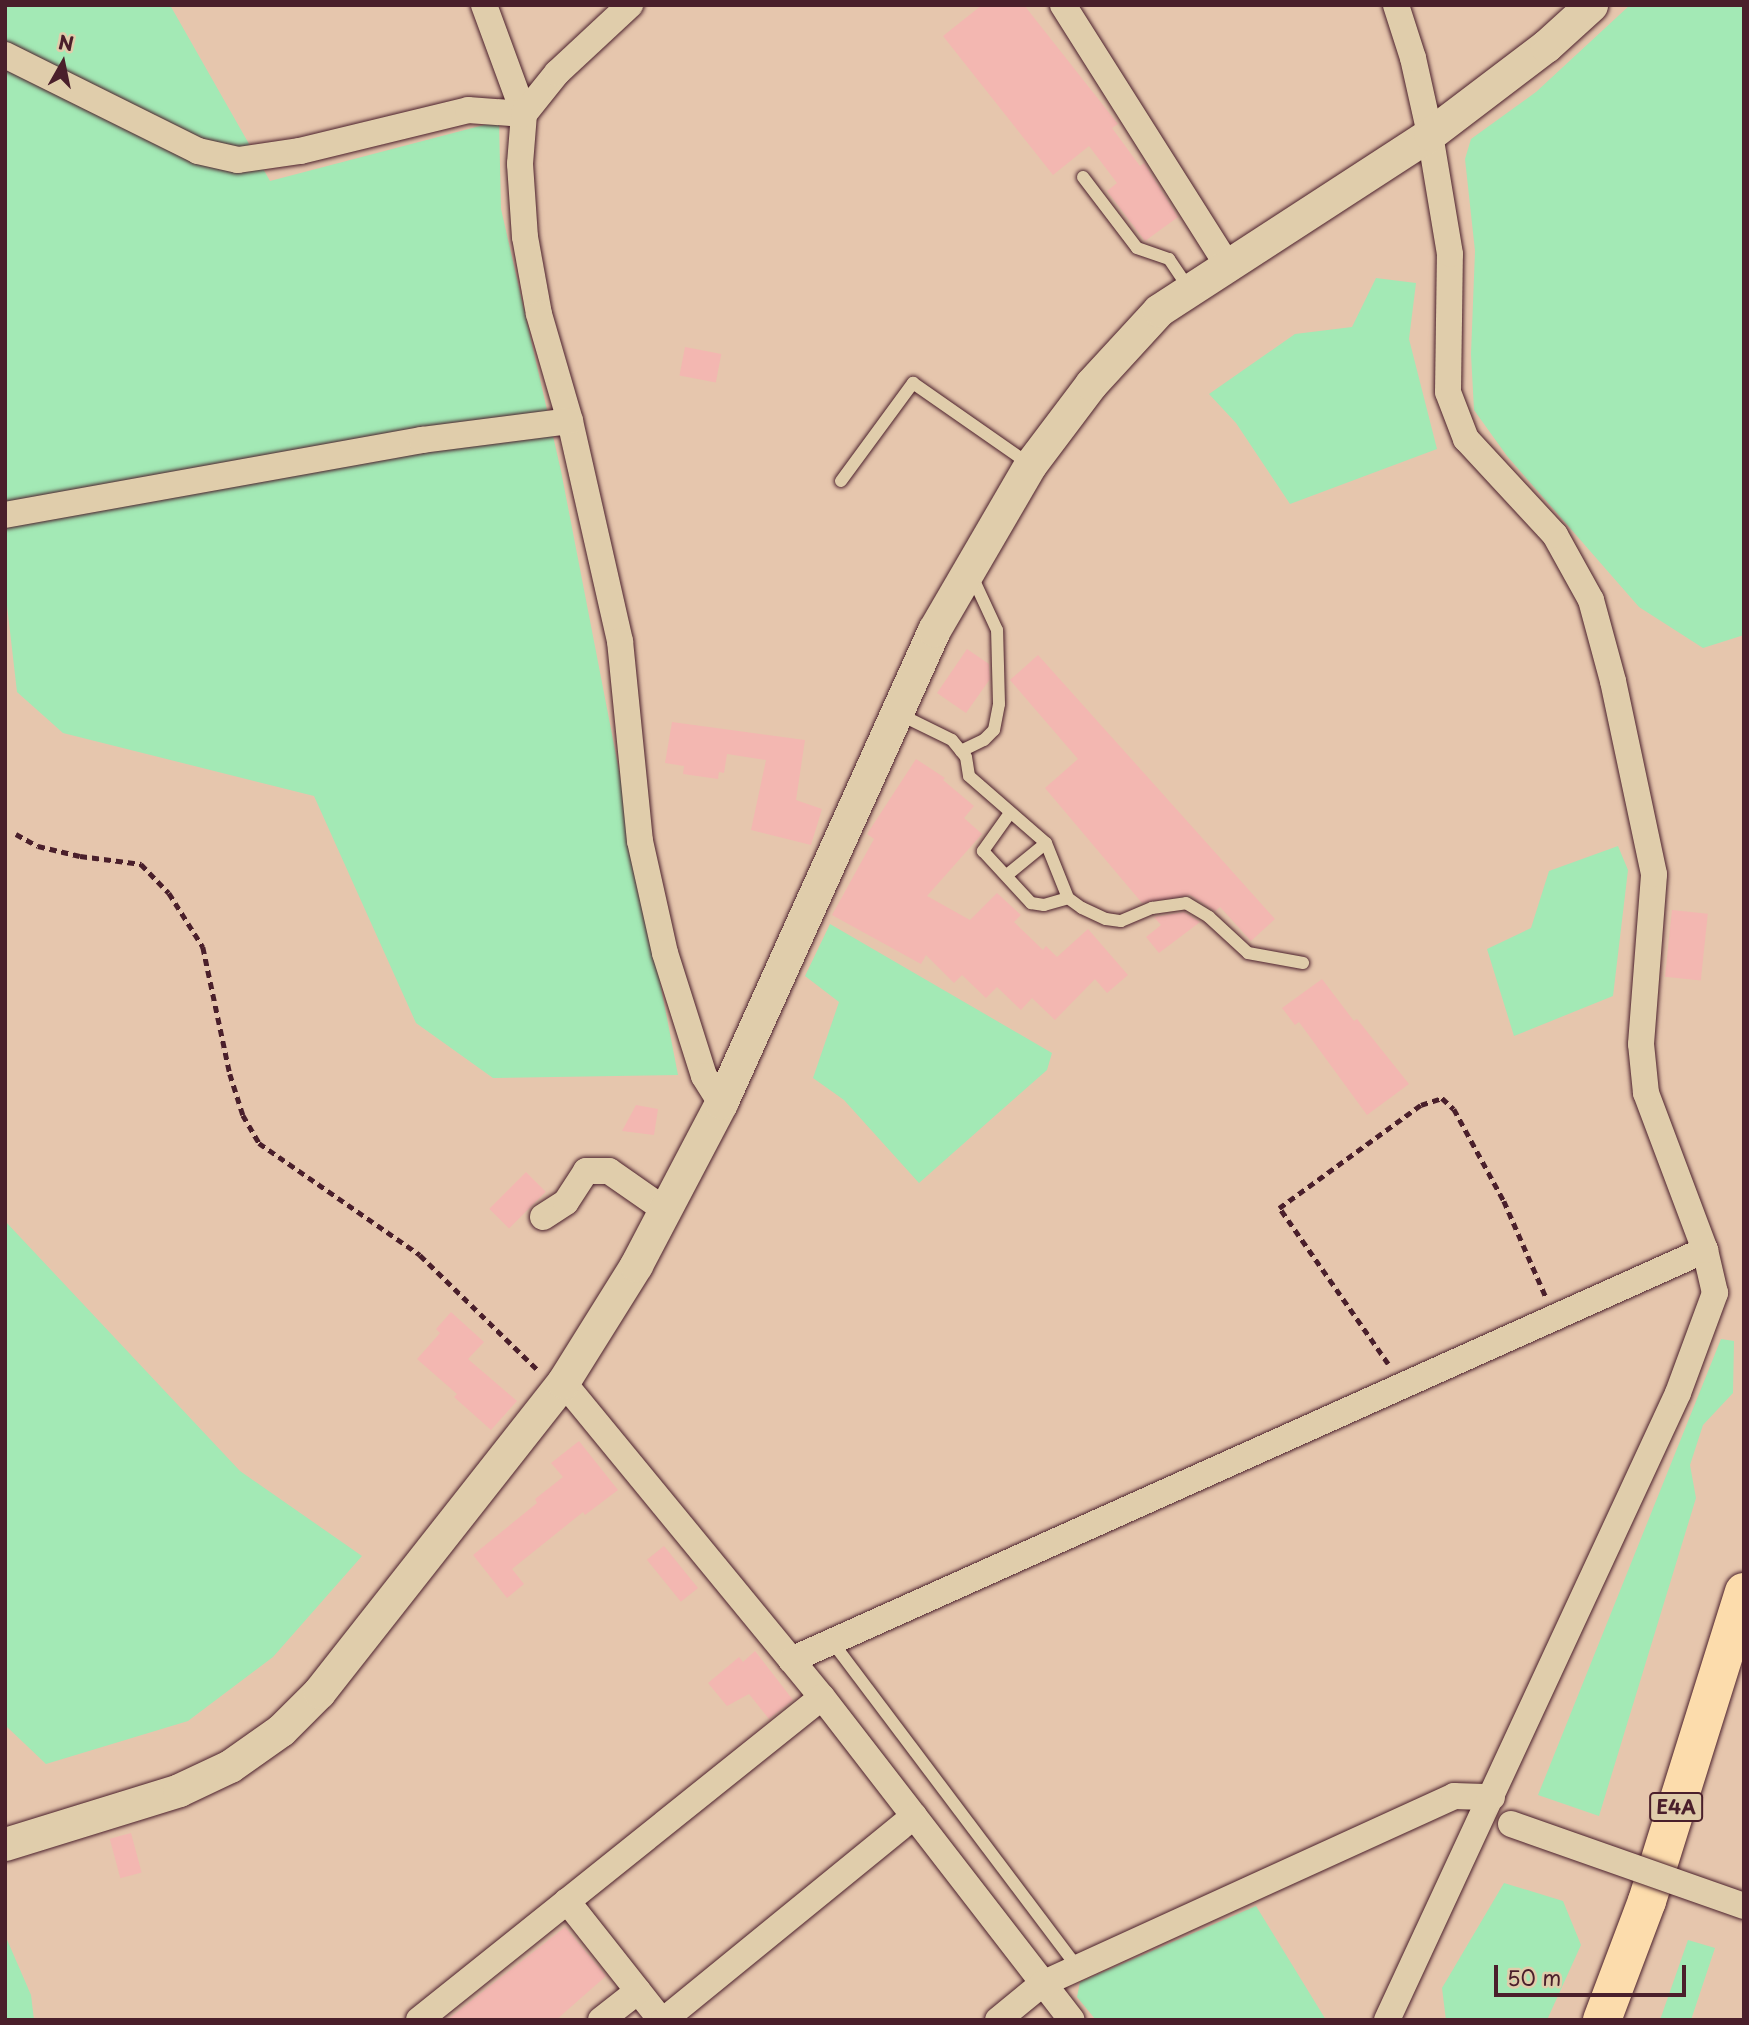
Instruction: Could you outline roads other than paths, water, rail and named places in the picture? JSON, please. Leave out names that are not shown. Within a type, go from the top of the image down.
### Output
[{"type":"highway","name":"E4A","points":[[1602,2020],[1647,1901],[1744,1592]]},
{"type":"street","points":[[484,5],[524,114],[520,164],[525,237],[539,314],[570,421],[620,641],[640,841],[665,953],[704,1076],[720,1103]]},
{"type":"street","points":[[524,114],[557,73],[630,5]]},
{"type":"street","points":[[1063,5],[1228,266]]},
{"type":"street","points":[[1387,2020],[1678,1393],[1716,1293],[1705,1250],[1646,1093],[1641,1044],[1654,874],[1613,681],[1591,600],[1555,535],[1466,439],[1448,392],[1450,254],[1430,134],[1413,58],[1396,5]]},
{"type":"street","points":[[5,1844],[179,1790],[230,1766],[281,1730],[319,1692],[563,1382],[636,1265],[720,1103],[934,630],[1030,465],[1091,384],[1150,319],[1190,290],[1430,134],[1546,46],[1591,5]]},
{"type":"street","points":[[5,55],[198,151],[238,160],[300,151],[468,110],[524,114]]},
{"type":"street","points":[[5,515],[422,440],[570,421]]},
{"type":"street","points":[[543,1217],[566,1202],[586,1171],[609,1171],[665,1210]]},
{"type":"street","points":[[791,1660],[1705,1250]]},
{"type":"street","points":[[563,1382],[822,1697],[1072,2020]]},
{"type":"street","points":[[419,2020],[822,1697]]},
{"type":"street","points":[[998,2020],[1042,1984],[1454,1796],[1487,1807],[1511,1824],[1744,1906]]},
{"type":"street","points":[[567,1900],[663,2020],[914,1816]]},
{"type":"street","points":[[601,2020],[638,1991]]},
{"type":"lane","points":[[1083,177],[1137,248],[1169,259],[1190,290]]},
{"type":"lane","points":[[841,481],[913,383],[1030,465]]},
{"type":"lane","points":[[961,751],[984,740],[994,730],[999,704],[997,630],[981,591],[968,570]]},
{"type":"lane","points":[[897,713],[953,740],[966,757],[969,776],[1046,843],[1068,898],[1106,919],[1121,921],[1152,908],[1186,903],[1209,917],[1248,953],[1303,962]]},
{"type":"lane","points":[[1010,813],[983,851],[1022,897],[1031,903],[1044,905],[1068,898]]},
{"type":"lane","points":[[1006,875],[1046,843]]},
{"type":"lane","points":[[832,1643],[1078,1968]]}]
